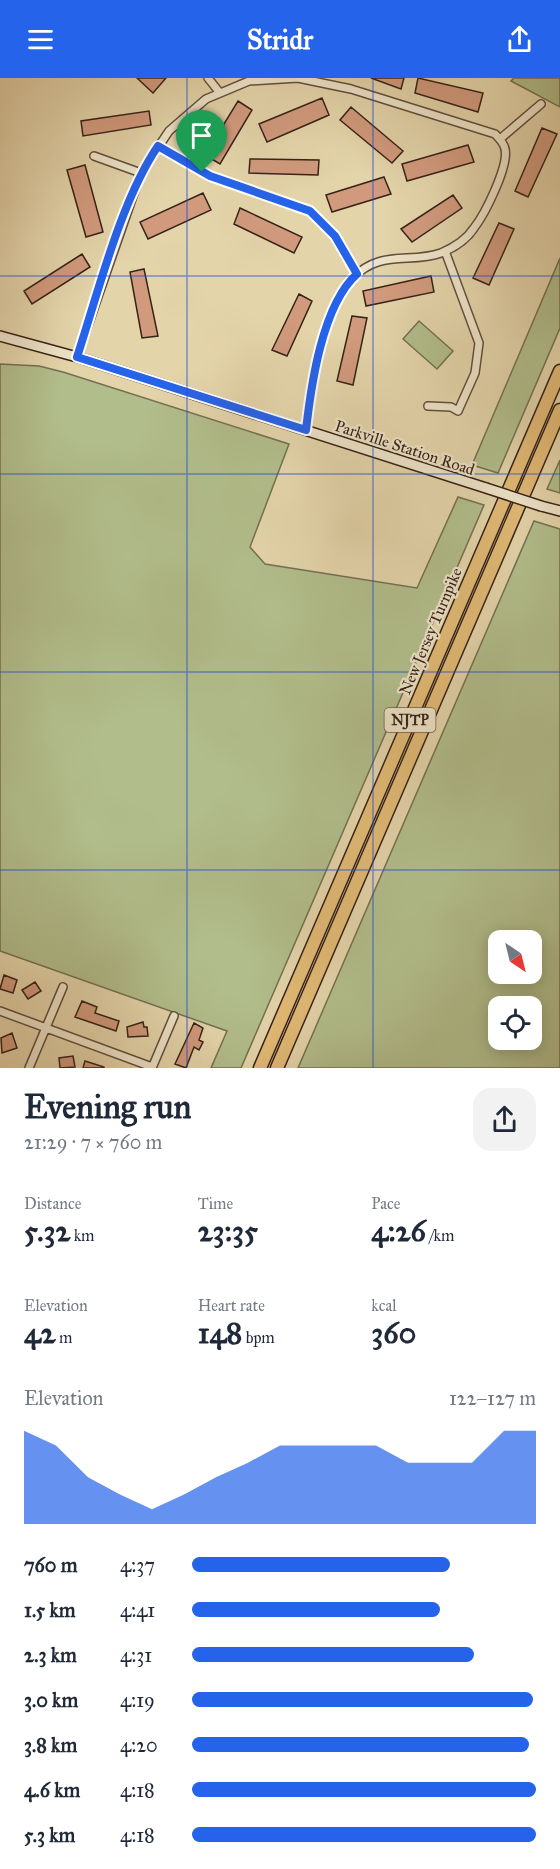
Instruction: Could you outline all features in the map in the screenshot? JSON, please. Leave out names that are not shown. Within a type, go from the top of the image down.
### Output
[{"type":"highway","name":"New Jersey Turnpike","points":[[260,1068],[560,371]]},
{"type":"highway","name":"New Jersey Turnpike","points":[[277,1068],[560,410]]},
{"type":"main road","name":"Parkville Station Road","points":[[0,336],[77,357],[560,511]]},
{"type":"street","points":[[208,78],[220,93]]},
{"type":"street","points":[[77,357],[141,173],[178,120],[206,99],[249,81],[298,78],[320,81],[495,134],[505,146],[505,162],[489,202],[474,229],[445,251],[429,256],[394,257],[373,265],[357,274],[346,288],[333,312],[311,387],[306,430]]},
{"type":"street","points":[[500,139],[542,104]]},
{"type":"street","points":[[158,146],[210,176],[310,211],[335,236],[357,274]]},
{"type":"street","points":[[94,156],[141,173]]},
{"type":"street","points":[[428,406],[451,407],[458,411],[475,373],[479,343],[445,251]]},
{"type":"street","points":[[29,1068],[63,987]]},
{"type":"street","points":[[0,1011],[152,1067],[174,1016]]},
{"type":"green space","points":[[514,78],[560,78],[560,107],[511,81]]},
{"type":"green space","points":[[560,258],[560,328],[498,473],[472,465]]},
{"type":"green space","points":[[419,321],[453,351],[437,369],[403,339]]},
{"type":"green space","points":[[0,364],[39,366],[63,372],[289,444],[250,547],[265,564],[417,588],[458,497],[484,505],[241,1068],[211,1068],[227,1031],[0,951]]},
{"type":"green space","points":[[560,460],[560,493],[547,489]]},
{"type":"green space","points":[[534,521],[560,529],[560,1068],[298,1068]]},
{"type":"building","points":[[137,78],[166,78],[153,93]]},
{"type":"building","points":[[371,78],[404,78],[401,89]]},
{"type":"building","points":[[418,78],[483,93],[478,112],[415,93]]},
{"type":"building","points":[[322,98],[329,115],[267,142],[259,124]]},
{"type":"building","points":[[238,101],[252,110],[220,164],[205,155]]},
{"type":"building","points":[[351,107],[403,151],[392,163],[340,120]]},
{"type":"building","points":[[149,111],[151,125],[83,136],[81,121]]},
{"type":"building","points":[[542,128],[557,134],[528,197],[515,191]]},
{"type":"building","points":[[468,145],[474,162],[407,181],[402,164]]},
{"type":"building","points":[[250,159],[319,160],[318,175],[249,173]]},
{"type":"building","points":[[85,165],[103,232],[86,237],[67,170]]},
{"type":"building","points":[[384,177],[391,194],[332,212],[326,195]]},
{"type":"building","points":[[203,193],[211,210],[148,239],[140,222]]},
{"type":"building","points":[[453,195],[462,208],[412,242],[401,229]]},
{"type":"building","points":[[240,208],[302,237],[294,253],[234,224]]},
{"type":"building","points":[[499,223],[514,229],[489,285],[473,278]]},
{"type":"building","points":[[82,254],[90,267],[32,304],[24,291]]},
{"type":"building","points":[[144,269],[158,336],[142,338],[130,272]]},
{"type":"building","points":[[431,276],[434,292],[366,306],[363,291]]},
{"type":"building","points":[[299,294],[312,301],[287,356],[272,350]]},
{"type":"building","points":[[352,316],[367,318],[353,385],[337,381]]},
{"type":"building","points":[[4,975],[17,980],[13,993],[0,989]]},
{"type":"building","points":[[35,982],[41,991],[28,999],[22,990]]},
{"type":"building","points":[[82,1001],[97,1007],[95,1013],[119,1021],[116,1031],[75,1017]]},
{"type":"building","points":[[143,1022],[144,1027],[147,1027],[148,1036],[128,1037],[127,1027]]},
{"type":"building","points":[[194,1023],[203,1028],[199,1040],[203,1042],[199,1050],[194,1047],[186,1068],[175,1064]]},
{"type":"building","points":[[12,1033],[17,1048],[2,1053],[1,1038]]},
{"type":"building","points":[[73,1056],[75,1067],[60,1068],[59,1058]]},
{"type":"building","points":[[85,1061],[104,1067],[104,1068],[83,1068]]},
{"type":"route","points":[[158,146],[202,172],[278,197],[310,211],[330,229],[357,274],[346,288],[333,312],[311,387],[306,430],[77,357],[124,216],[141,173],[158,146]]}]
